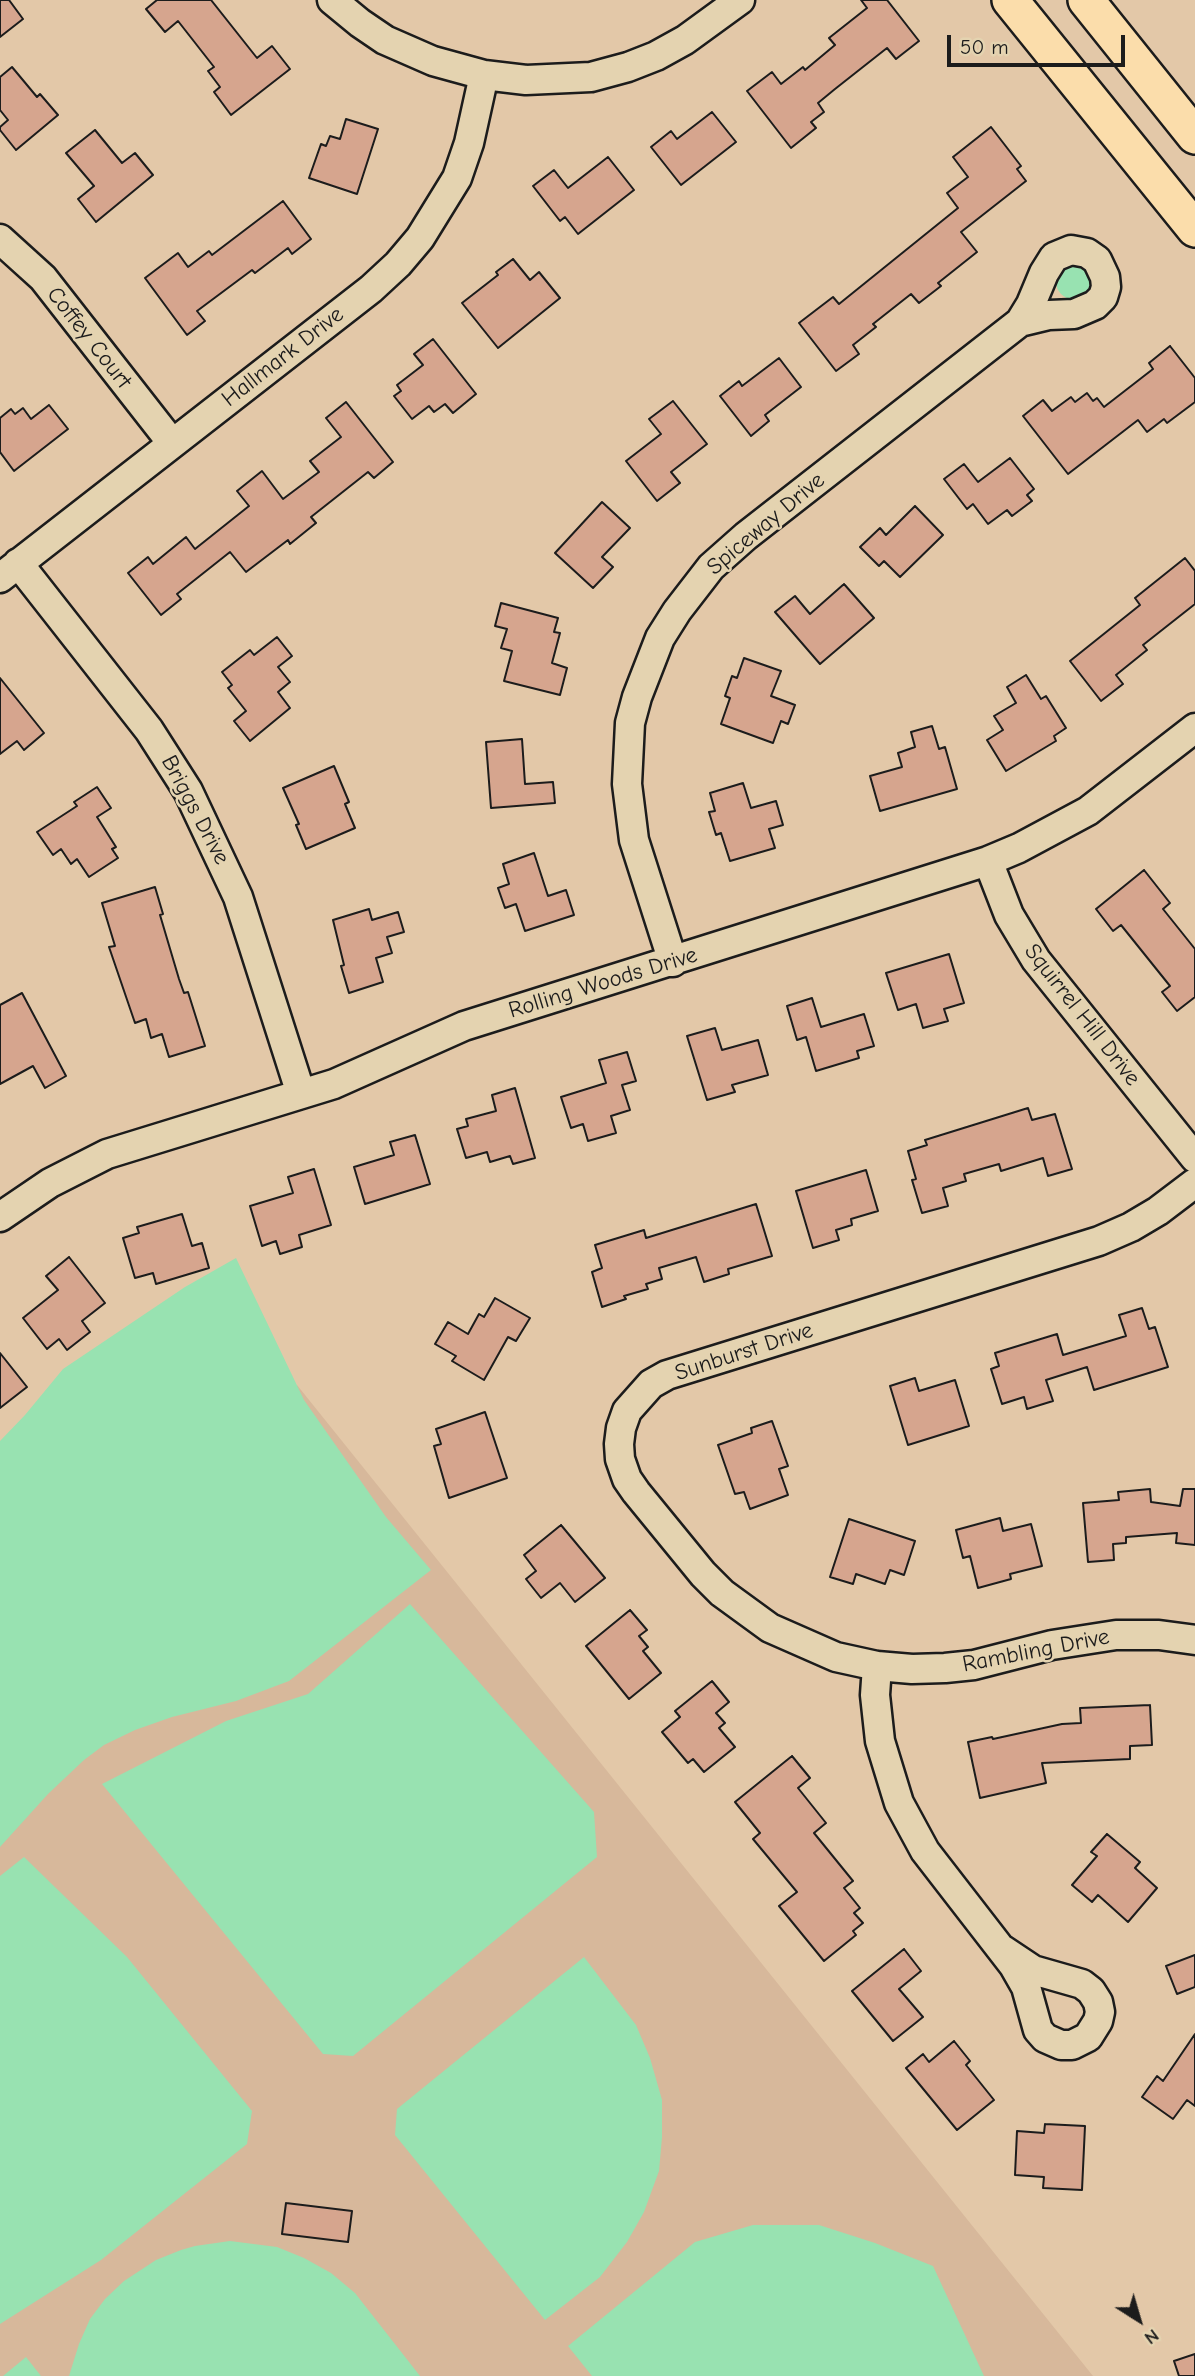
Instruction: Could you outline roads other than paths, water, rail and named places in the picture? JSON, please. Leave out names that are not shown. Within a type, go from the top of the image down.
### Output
[{"type":"main road","points":[[1010,0],[1195,229]]},
{"type":"main road","points":[[1086,0],[1195,136]]},
{"type":"street","points":[[332,0],[385,40],[432,61],[484,75],[526,80],[591,77],[628,67],[685,40],[740,0]]},
{"type":"street","name":"Hallmark Drive","points":[[9,571],[371,289],[398,264],[420,238],[457,178],[469,143],[484,75]]},
{"type":"street","name":"Coffey Court","points":[[0,239],[43,278],[172,443]]},
{"type":"street","name":"Spiceway Drive","points":[[673,962],[634,840],[627,784],[630,723],[660,638],[711,567],[746,536],[1020,323]]},
{"type":"street","name":"Briggs Drive","points":[[9,571],[149,730],[188,790],[238,897],[301,1094]]},
{"type":"street","name":"Rolling Woods Drive","points":[[0,1217],[50,1183],[107,1154],[353,1076],[464,1026],[988,861],[1019,848],[1088,811],[1195,728]]},
{"type":"street","name":"Squirrel Hill Drive","points":[[988,861],[1009,915],[1037,960],[1195,1158]]},
{"type":"street","name":"Sunburst Drive","points":[[877,1666],[836,1657],[770,1628],[722,1593],[702,1574],[627,1479],[620,1459],[619,1444],[627,1411],[651,1384],[667,1375],[1099,1241],[1158,1211],[1195,1183]]},
{"type":"street","name":"Rambling Drive","points":[[877,1666],[912,1669],[974,1665],[1052,1645],[1116,1635],[1159,1635],[1195,1640]]},
{"type":"street","points":[[877,1666],[875,1695],[880,1741],[899,1803],[925,1852],[1003,1950]]}]
